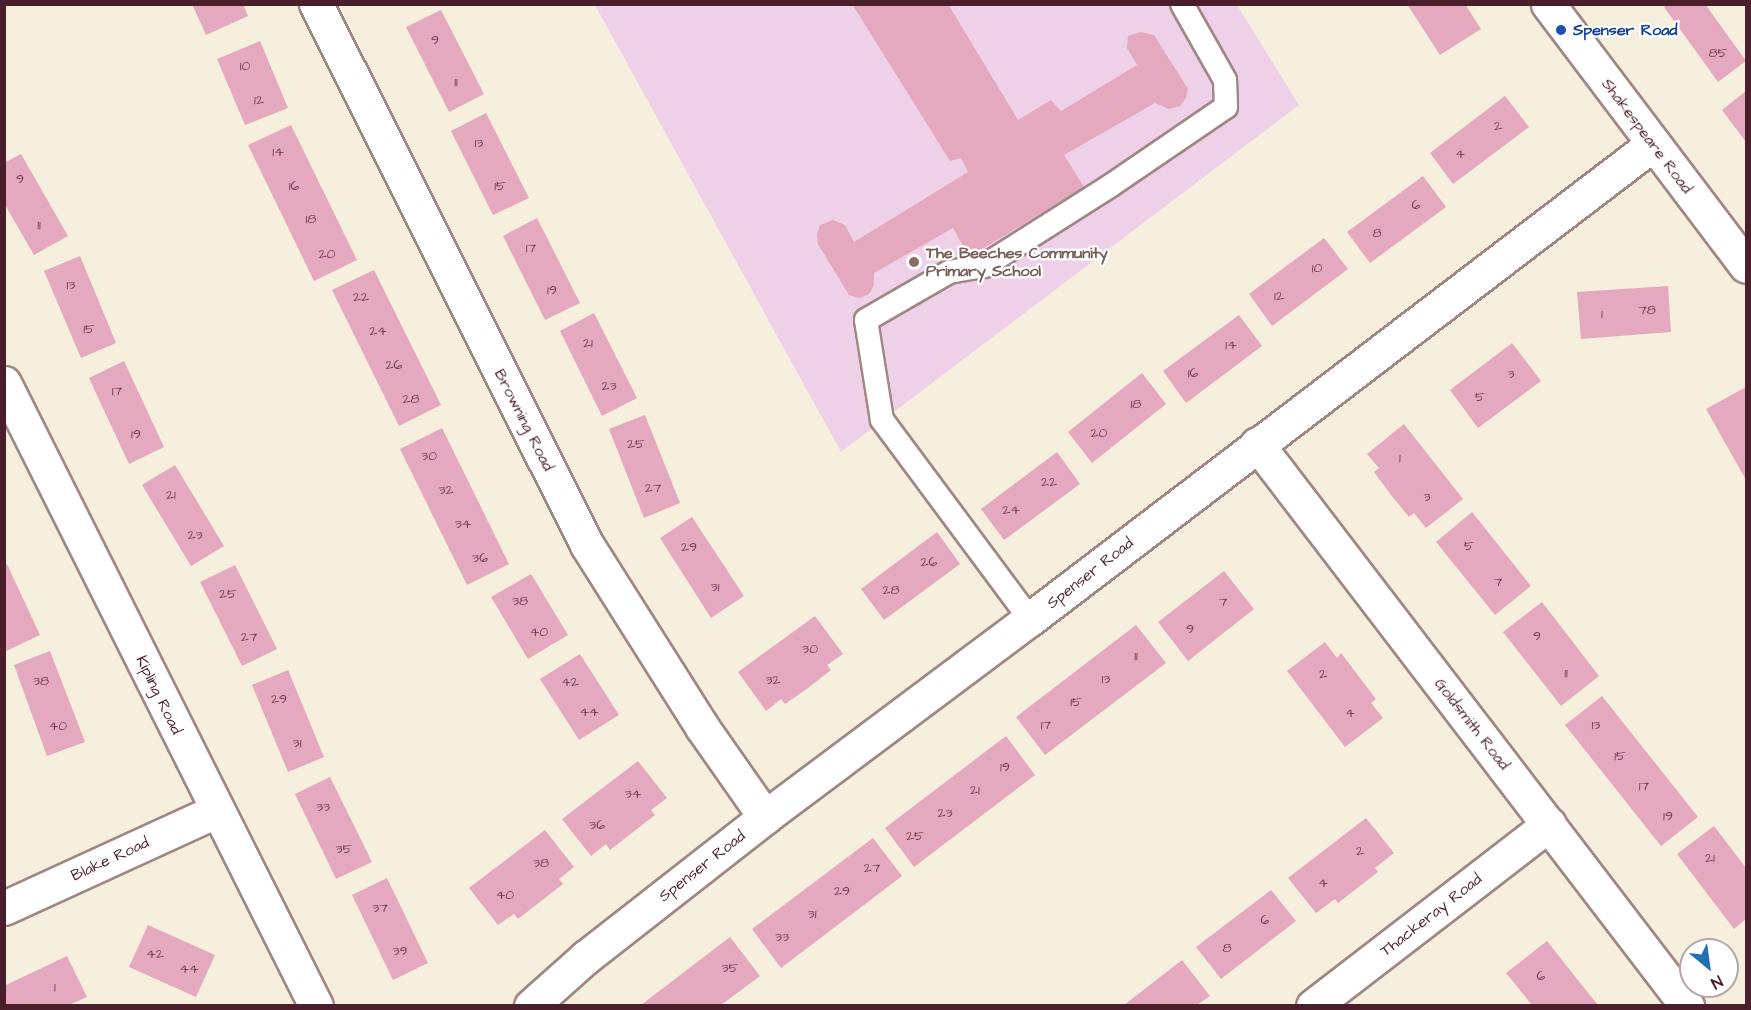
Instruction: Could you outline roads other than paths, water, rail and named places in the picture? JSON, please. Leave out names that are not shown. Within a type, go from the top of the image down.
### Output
[{"type":"street","name":"Browning Road","points":[[316,4],[587,545],[702,728],[765,817]]},
{"type":"street","name":"Shakespeare Road","points":[[1548,4],[1746,266]]},
{"type":"street","name":"Spenser Road","points":[[531,1005],[586,957],[765,817],[1030,619],[1653,144]]},
{"type":"street","name":"Kipling Road","points":[[4,383],[216,811],[316,1005]]},
{"type":"street","name":"Goldsmith Road","points":[[1257,444],[1687,1005]]},
{"type":"street","name":"Blake Road","points":[[4,908],[216,811]]},
{"type":"street","name":"Thackeray Road","points":[[1313,1005],[1549,824]]},
{"type":"lane","points":[[1030,619],[882,420],[866,321],[949,272],[984,266],[1118,182],[1226,106],[1225,80],[1182,4]]},
{"type":"place","name":"Spenser Road","points":[[1561,30]]},
{"type":"place","name":"The Beeches Community Primary School","points":[[914,262]]}]
